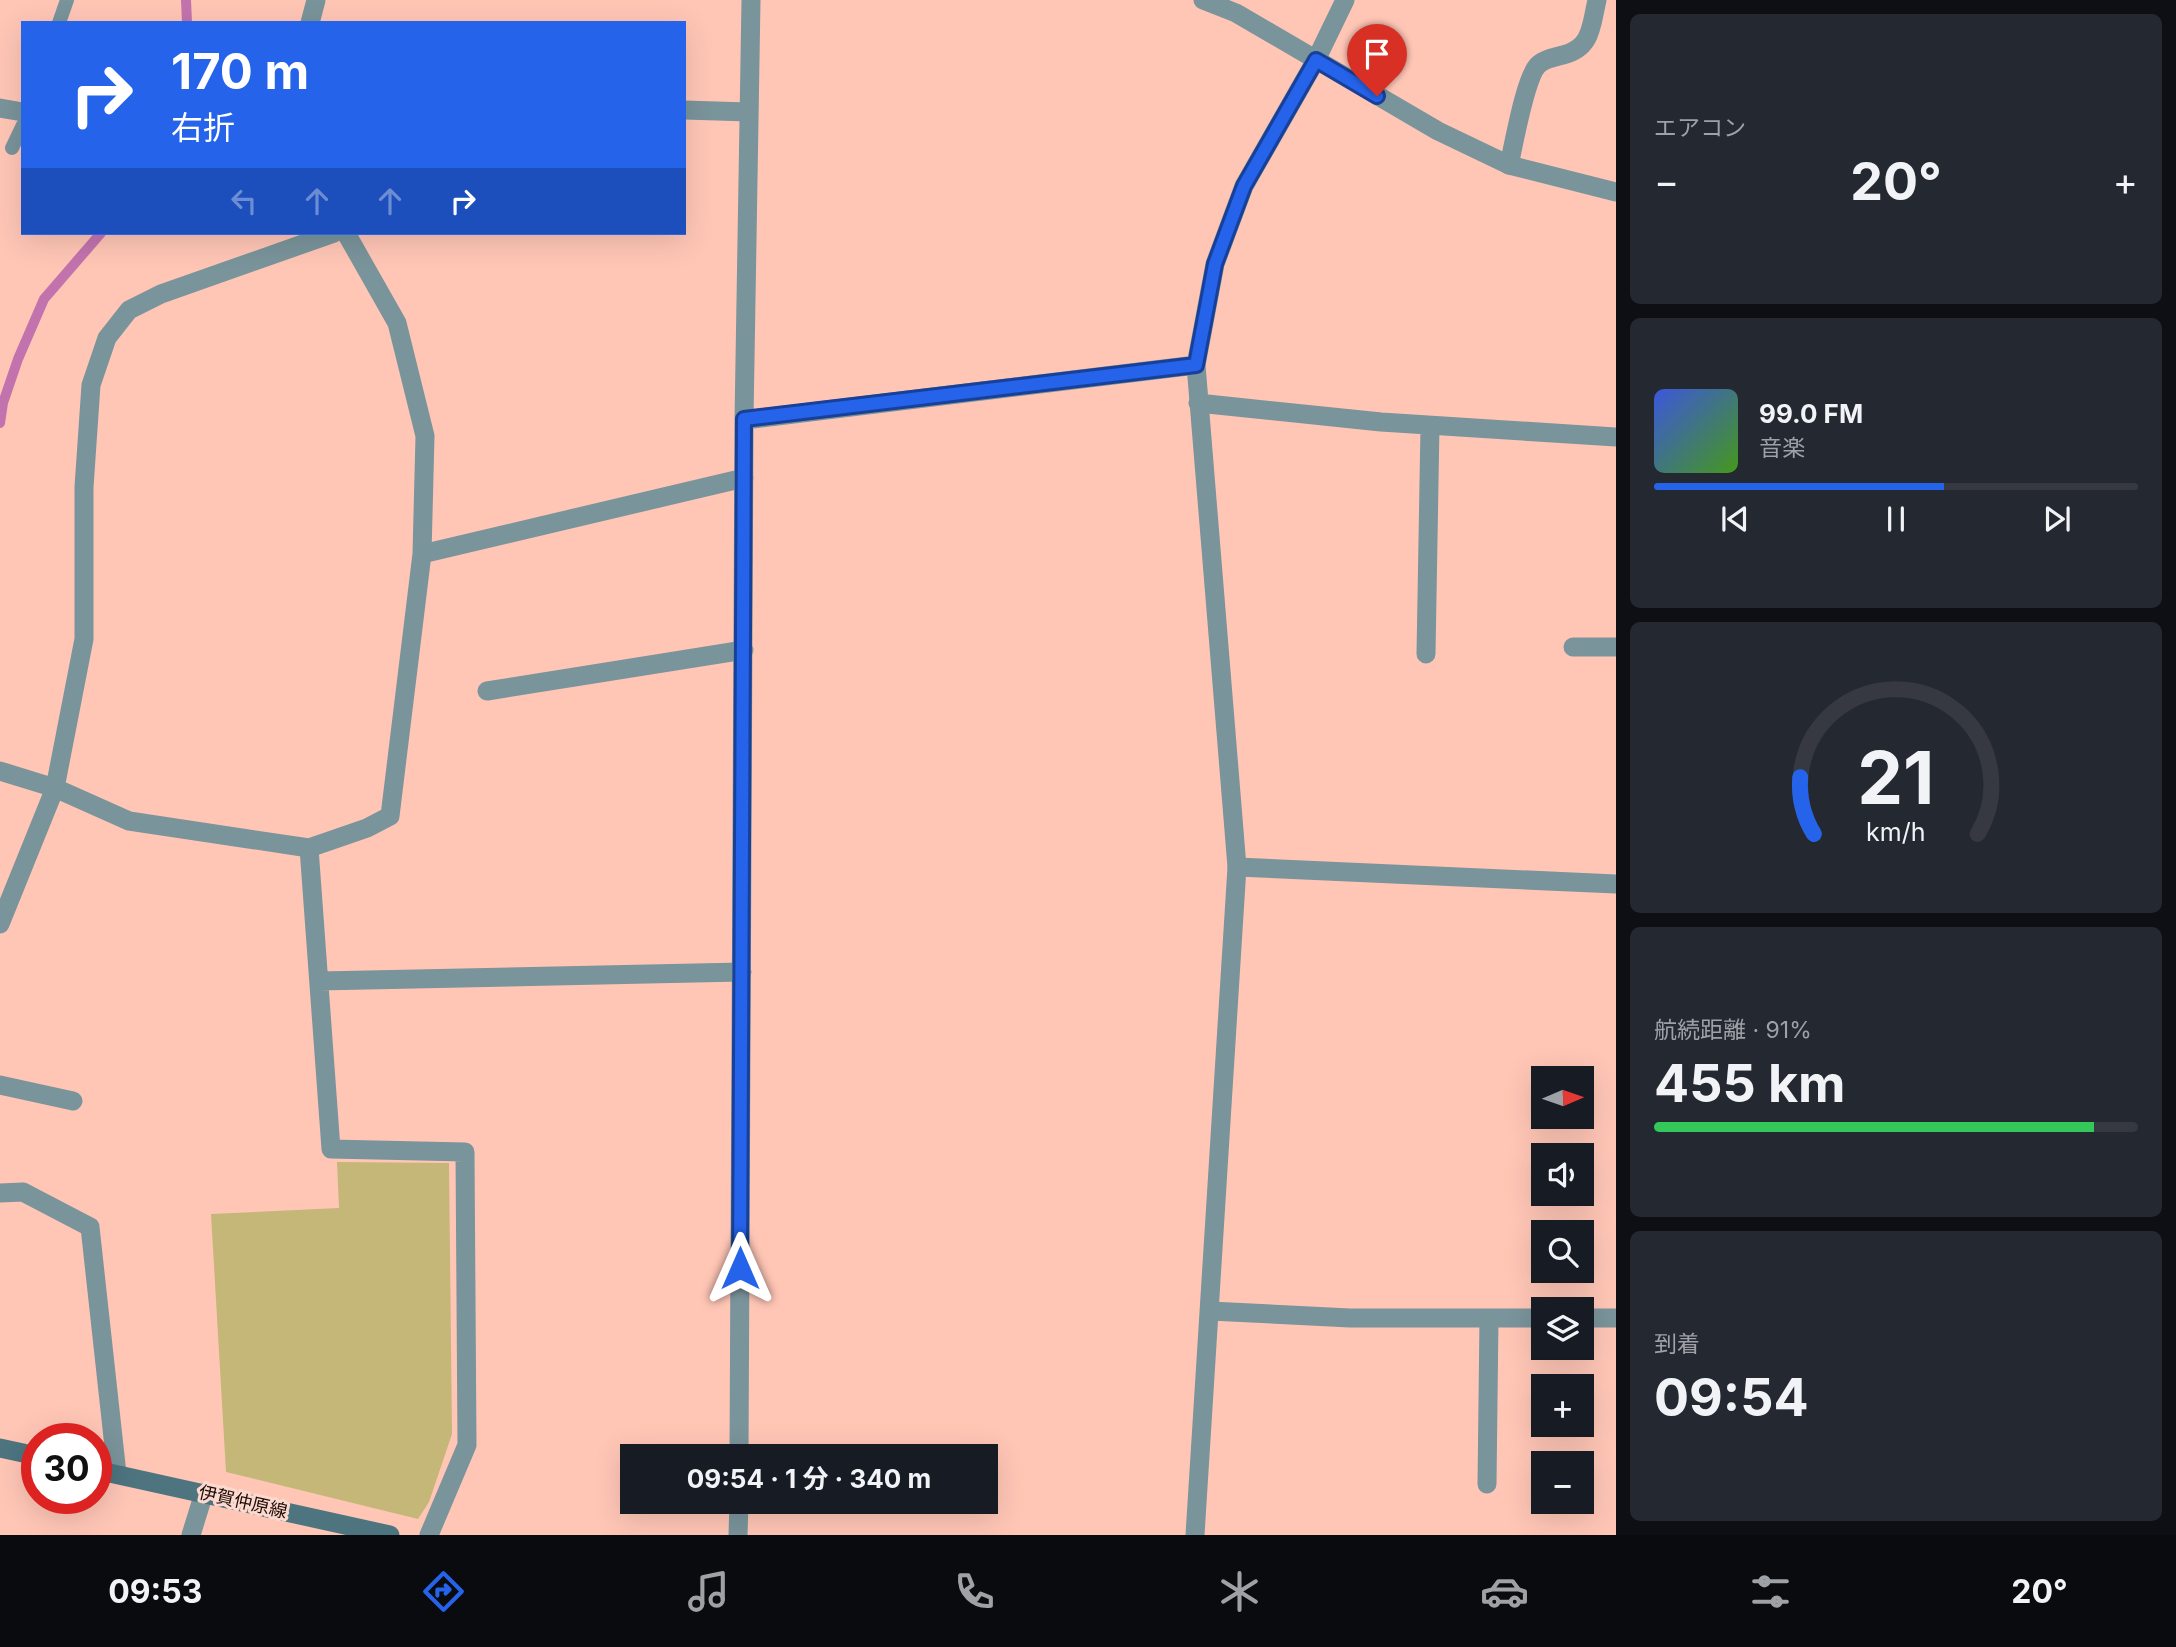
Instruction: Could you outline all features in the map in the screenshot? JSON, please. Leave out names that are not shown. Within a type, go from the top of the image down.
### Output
[{"type":"main road","points":[[0,1448],[21,1453]]},
{"type":"main road","name":"伊賀仲原線","points":[[112,1473],[390,1535]]},
{"type":"street","points":[[311,21],[316,0]]},
{"type":"street","points":[[739,1444],[744,419],[751,0]]},
{"type":"street","points":[[1203,0],[1236,13],[1438,131],[1509,165],[1616,192]]},
{"type":"street","points":[[1195,1535],[1237,867],[1196,365],[1215,264],[1244,186],[1316,60],[1345,0]]},
{"type":"street","points":[[1509,165],[1529,84],[1537,66],[1550,58],[1577,52],[1587,39],[1597,0]]},
{"type":"street","points":[[0,107],[21,112]]},
{"type":"street","points":[[686,110],[749,112]]},
{"type":"street","points":[[0,924],[55,788],[84,639],[84,487],[91,385],[107,338],[129,310],[161,293],[328,235]]},
{"type":"street","points":[[0,771],[55,788],[129,821],[309,848],[367,828],[390,816],[422,554],[425,436],[397,324],[347,235]]},
{"type":"street","points":[[744,419],[1196,365]]},
{"type":"street","points":[[1198,403],[1430,426],[1616,437]]},
{"type":"street","points":[[1426,654],[1430,426]]},
{"type":"street","points":[[422,554],[744,478]]},
{"type":"street","points":[[1573,648],[1616,647]]},
{"type":"street","points":[[487,691],[744,650]]},
{"type":"street","points":[[309,848],[331,1149],[465,1152],[467,1445],[429,1535]]},
{"type":"street","points":[[1237,867],[1616,884]]},
{"type":"street","points":[[319,981],[742,972]]},
{"type":"street","points":[[0,1085],[73,1101]]},
{"type":"street","points":[[0,1193],[23,1192],[90,1227],[117,1474]]},
{"type":"street","points":[[1210,1311],[1350,1318],[1531,1318]]},
{"type":"street","points":[[1487,1484],[1489,1318]]},
{"type":"street","points":[[1594,1318],[1616,1318]]},
{"type":"street","points":[[191,1535],[204,1493]]},
{"type":"street","points":[[738,1535],[739,1514]]},
{"type":"lane","points":[[60,21],[67,0]]},
{"type":"lane","points":[[12,148],[21,129]]},
{"type":"shaded area","points":[[337,1162],[449,1163],[452,1434],[429,1502],[418,1519],[226,1472],[211,1214],[339,1208]]},
{"type":"waterway","points":[[186,0],[187,21]]},
{"type":"waterway","points":[[0,423],[3,403],[18,359],[44,299],[99,235]]},
{"type":"route","points":[[740,1268],[744,419],[1196,365],[1215,264],[1244,186],[1316,60],[1377,96]]}]
